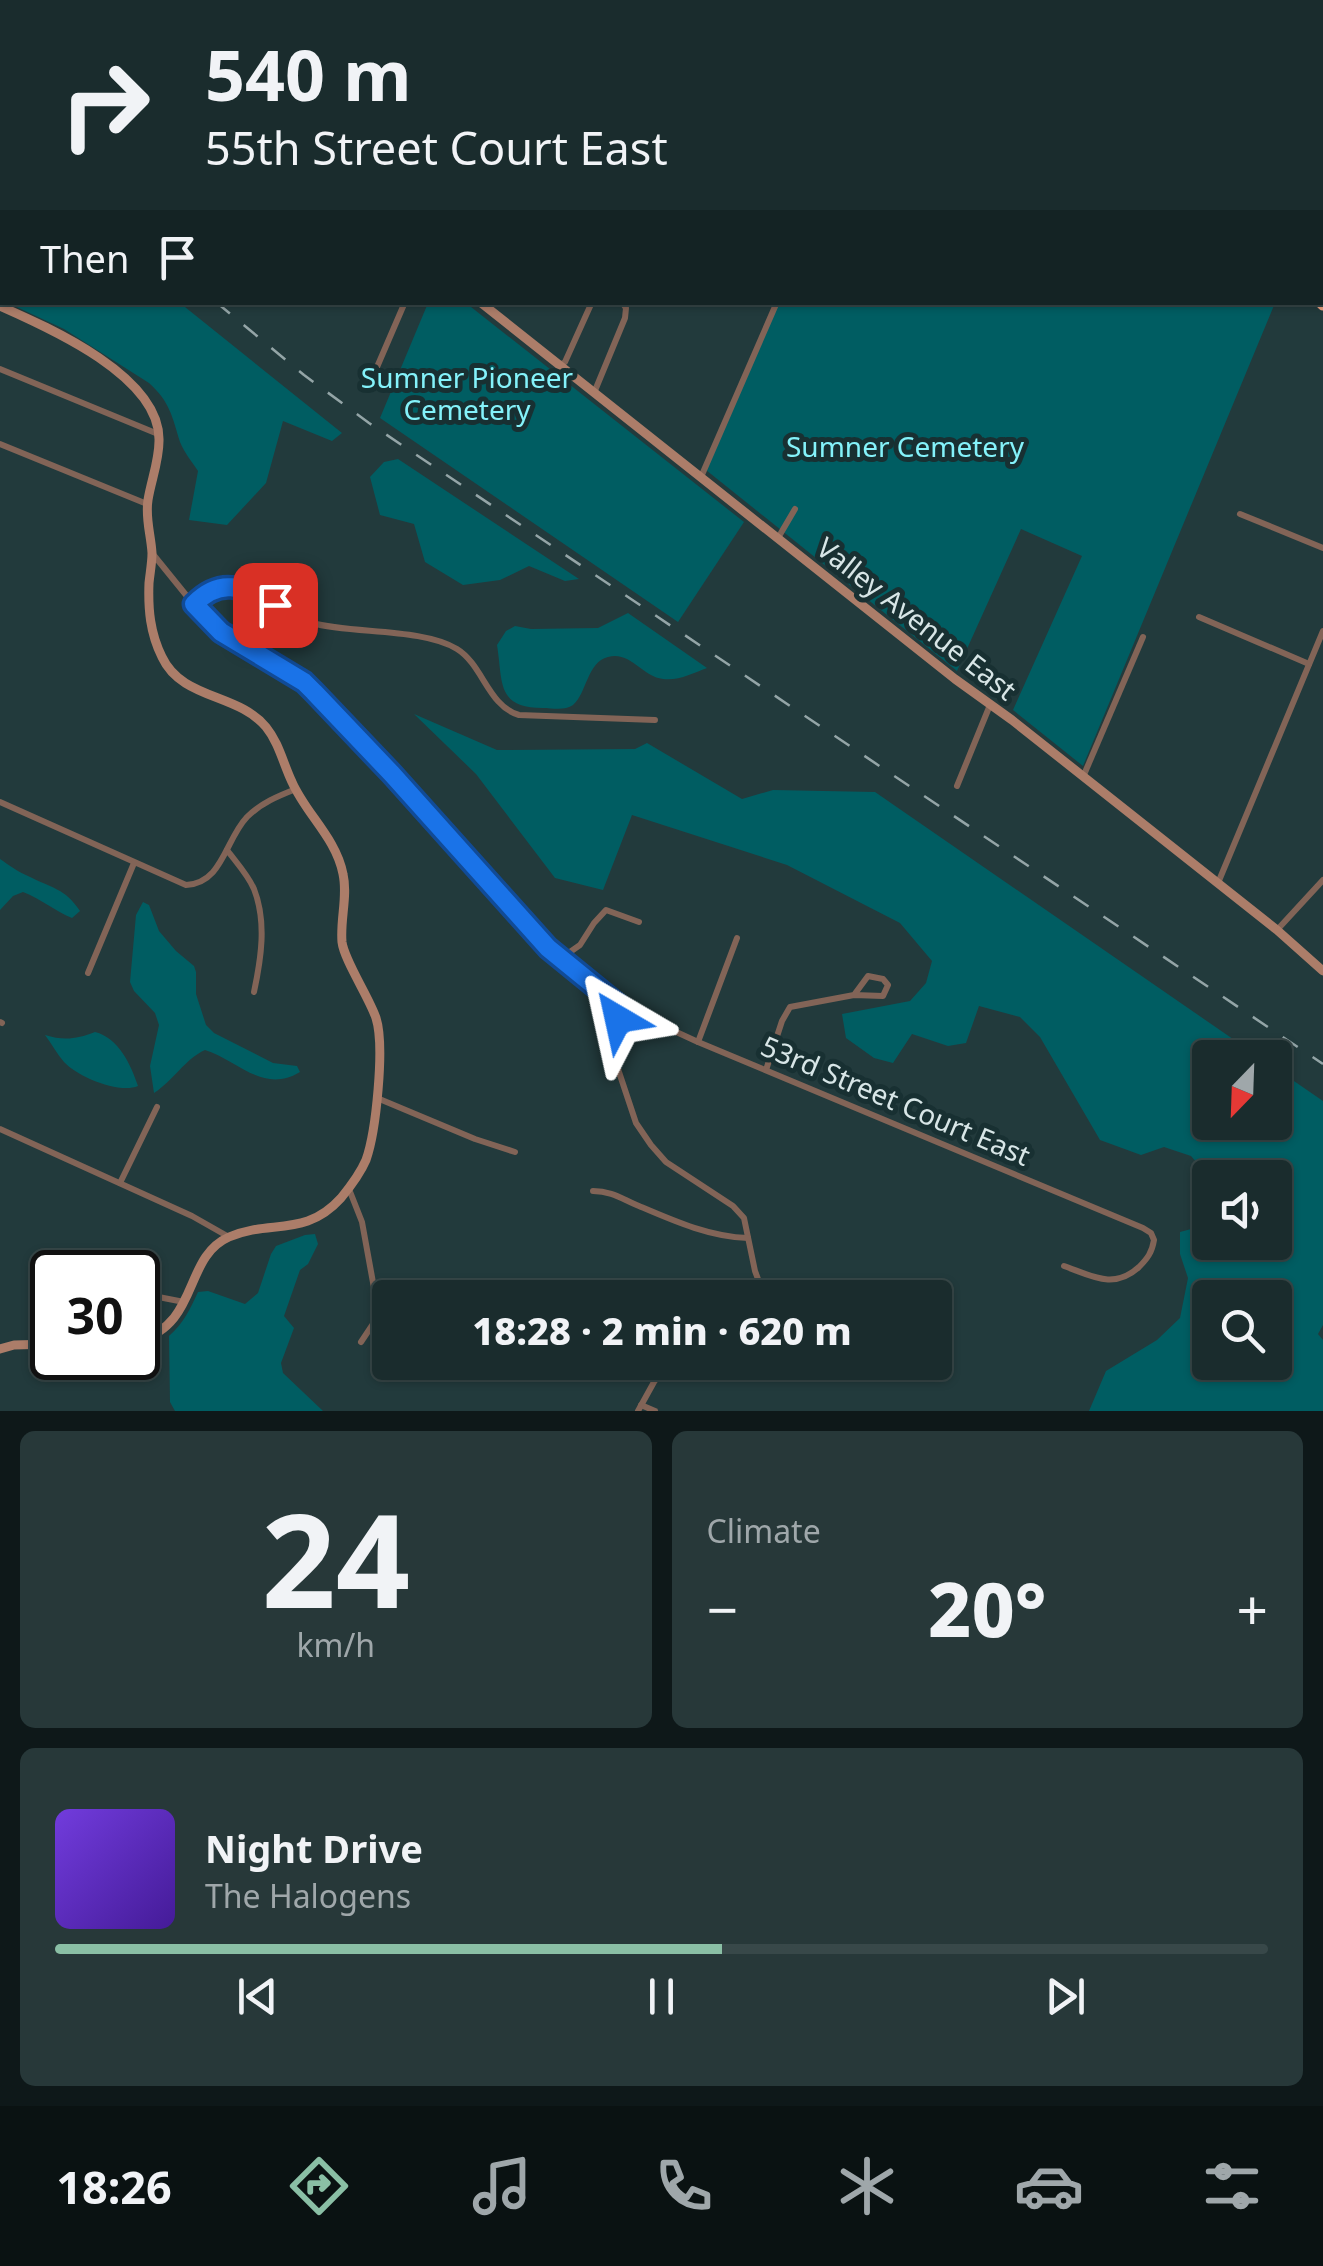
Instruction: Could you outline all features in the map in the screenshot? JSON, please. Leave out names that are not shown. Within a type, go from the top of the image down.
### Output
[{"type":"street","points":[[374,374],[405,305]]},
{"type":"street","name":"Valley Avenue East","points":[[484,305],[1277,930],[1323,971]]},
{"type":"street","points":[[559,365],[565,362],[591,305]]},
{"type":"street","points":[[594,392],[627,312],[624,305]]},
{"type":"street","points":[[701,477],[776,305]]},
{"type":"street","points":[[0,306],[63,334],[135,384],[150,404],[159,434],[147,504],[152,553],[149,612],[153,633],[171,672],[193,689],[241,708],[264,724],[274,739],[296,789],[334,850],[344,876],[342,941],[378,1026],[376,1098],[366,1158],[349,1188],[314,1218],[292,1226],[229,1237],[210,1253],[178,1315],[160,1332]]},
{"type":"street","points":[[0,368],[159,434]]},
{"type":"street","points":[[0,444],[147,504]]},
{"type":"street","points":[[778,538],[795,509]]},
{"type":"street","points":[[1240,514],[1323,548]]},
{"type":"street","name":"53rd Street Court East","points":[[152,553],[221,632],[304,682],[560,958],[618,1005],[1143,1228],[1154,1240],[1150,1255],[1129,1276],[1117,1281],[1064,1266]]},
{"type":"street","points":[[194,604],[210,590],[231,586],[314,624],[446,643],[469,658],[497,700],[518,716],[655,720]]},
{"type":"street","points":[[1200,617],[1309,664]]},
{"type":"street","points":[[1218,884],[1323,631]]},
{"type":"street","points":[[1083,777],[1143,637]]},
{"type":"street","points":[[957,786],[990,704]]},
{"type":"street","points":[[0,802],[178,883],[196,884],[212,874],[249,816],[270,800],[296,789]]},
{"type":"street","points":[[226,850],[254,888],[260,911],[261,954],[254,992]]},
{"type":"street","points":[[88,973],[134,862]]},
{"type":"street","points":[[1277,930],[1323,880]]},
{"type":"street","points":[[560,958],[580,945],[606,910],[639,922]]},
{"type":"street","points":[[698,1042],[737,938]]},
{"type":"street","points":[[766,1070],[790,1007],[854,995],[884,996],[888,985],[882,978],[868,976],[854,995]]},
{"type":"street","points":[[618,1005],[616,1066],[636,1123],[666,1162],[741,1214],[758,1280]]},
{"type":"street","points":[[376,1098],[515,1152]]},
{"type":"street","points":[[120,1183],[157,1107]]},
{"type":"street","points":[[0,1128],[192,1216],[229,1237]]},
{"type":"street","points":[[349,1188],[362,1222],[376,1299],[373,1324],[361,1342]]},
{"type":"street","points":[[593,1191],[614,1193],[716,1236],[748,1238]]},
{"type":"street","points":[[160,1297],[184,1302]]},
{"type":"street","points":[[0,1348],[30,1345]]},
{"type":"street","points":[[655,1411],[639,1408],[658,1380]]},
{"type":"green space","points":[[12,305],[182,305],[342,433],[332,441],[283,421],[266,483],[227,525],[189,520],[198,471],[182,446],[162,397],[149,383],[64,329]]},
{"type":"green space","name":"Sumner Pioneer Cemetery","points":[[427,305],[469,305],[744,522],[678,622],[380,418]]},
{"type":"green space","name":"Sumner Cemetery","points":[[776,305],[1274,305],[1083,766],[1013,710],[1082,556],[1021,529],[957,671],[706,470]]},
{"type":"green space","points":[[398,459],[579,579],[565,581],[529,566],[500,580],[463,585],[425,562],[414,524],[380,515],[370,477],[384,462]]},
{"type":"green space","points":[[628,613],[707,668],[680,678],[663,679],[623,658],[608,657],[591,671],[578,700],[570,707],[528,707],[509,698],[502,681],[497,645],[506,631],[515,626],[598,628]]},
{"type":"green space","points":[[414,714],[497,750],[635,749],[647,743],[742,799],[773,790],[875,792],[1234,1040],[1192,1040],[1192,1140],[1292,1140],[1292,1080],[1323,1101],[1323,1325],[1318,1334],[1323,1340],[1323,1411],[1089,1411],[1106,1371],[1157,1340],[1180,1318],[1188,1278],[1180,1254],[1180,1232],[1192,1229],[1192,1260],[1292,1260],[1292,1160],[1194,1160],[1164,1147],[1141,1155],[1100,1140],[1040,1037],[1020,1017],[979,1006],[966,1043],[948,1046],[912,1034],[893,1063],[874,1058],[846,1038],[842,1014],[910,1001],[926,983],[932,961],[900,923],[787,865],[632,815],[603,890],[555,878],[476,774]]},
{"type":"green space","points":[[0,859],[63,893],[80,911],[72,918],[23,892],[13,896],[0,910]]},
{"type":"green space","points":[[143,902],[149,905],[159,931],[194,966],[196,994],[206,1025],[214,1033],[273,1063],[297,1066],[300,1072],[287,1078],[263,1078],[205,1050],[154,1093],[150,1066],[159,1025],[155,1013],[130,982],[136,915]]},
{"type":"green space","points":[[95,1032],[117,1046],[138,1086],[110,1086],[79,1073],[64,1062],[45,1035],[70,1038]]},
{"type":"green space","points":[[315,1234],[318,1244],[308,1264],[300,1270],[284,1316],[294,1328],[281,1363],[283,1373],[323,1411],[175,1411],[170,1402],[169,1336],[183,1321],[198,1292],[208,1291],[245,1304],[258,1293],[276,1246]]},
{"type":"railway","points":[[220,305],[369,423],[1323,1064]]},
{"type":"route","points":[[275,605],[231,586],[210,590],[194,604],[221,632],[304,682],[548,948],[618,1005],[618,1019]]}]
